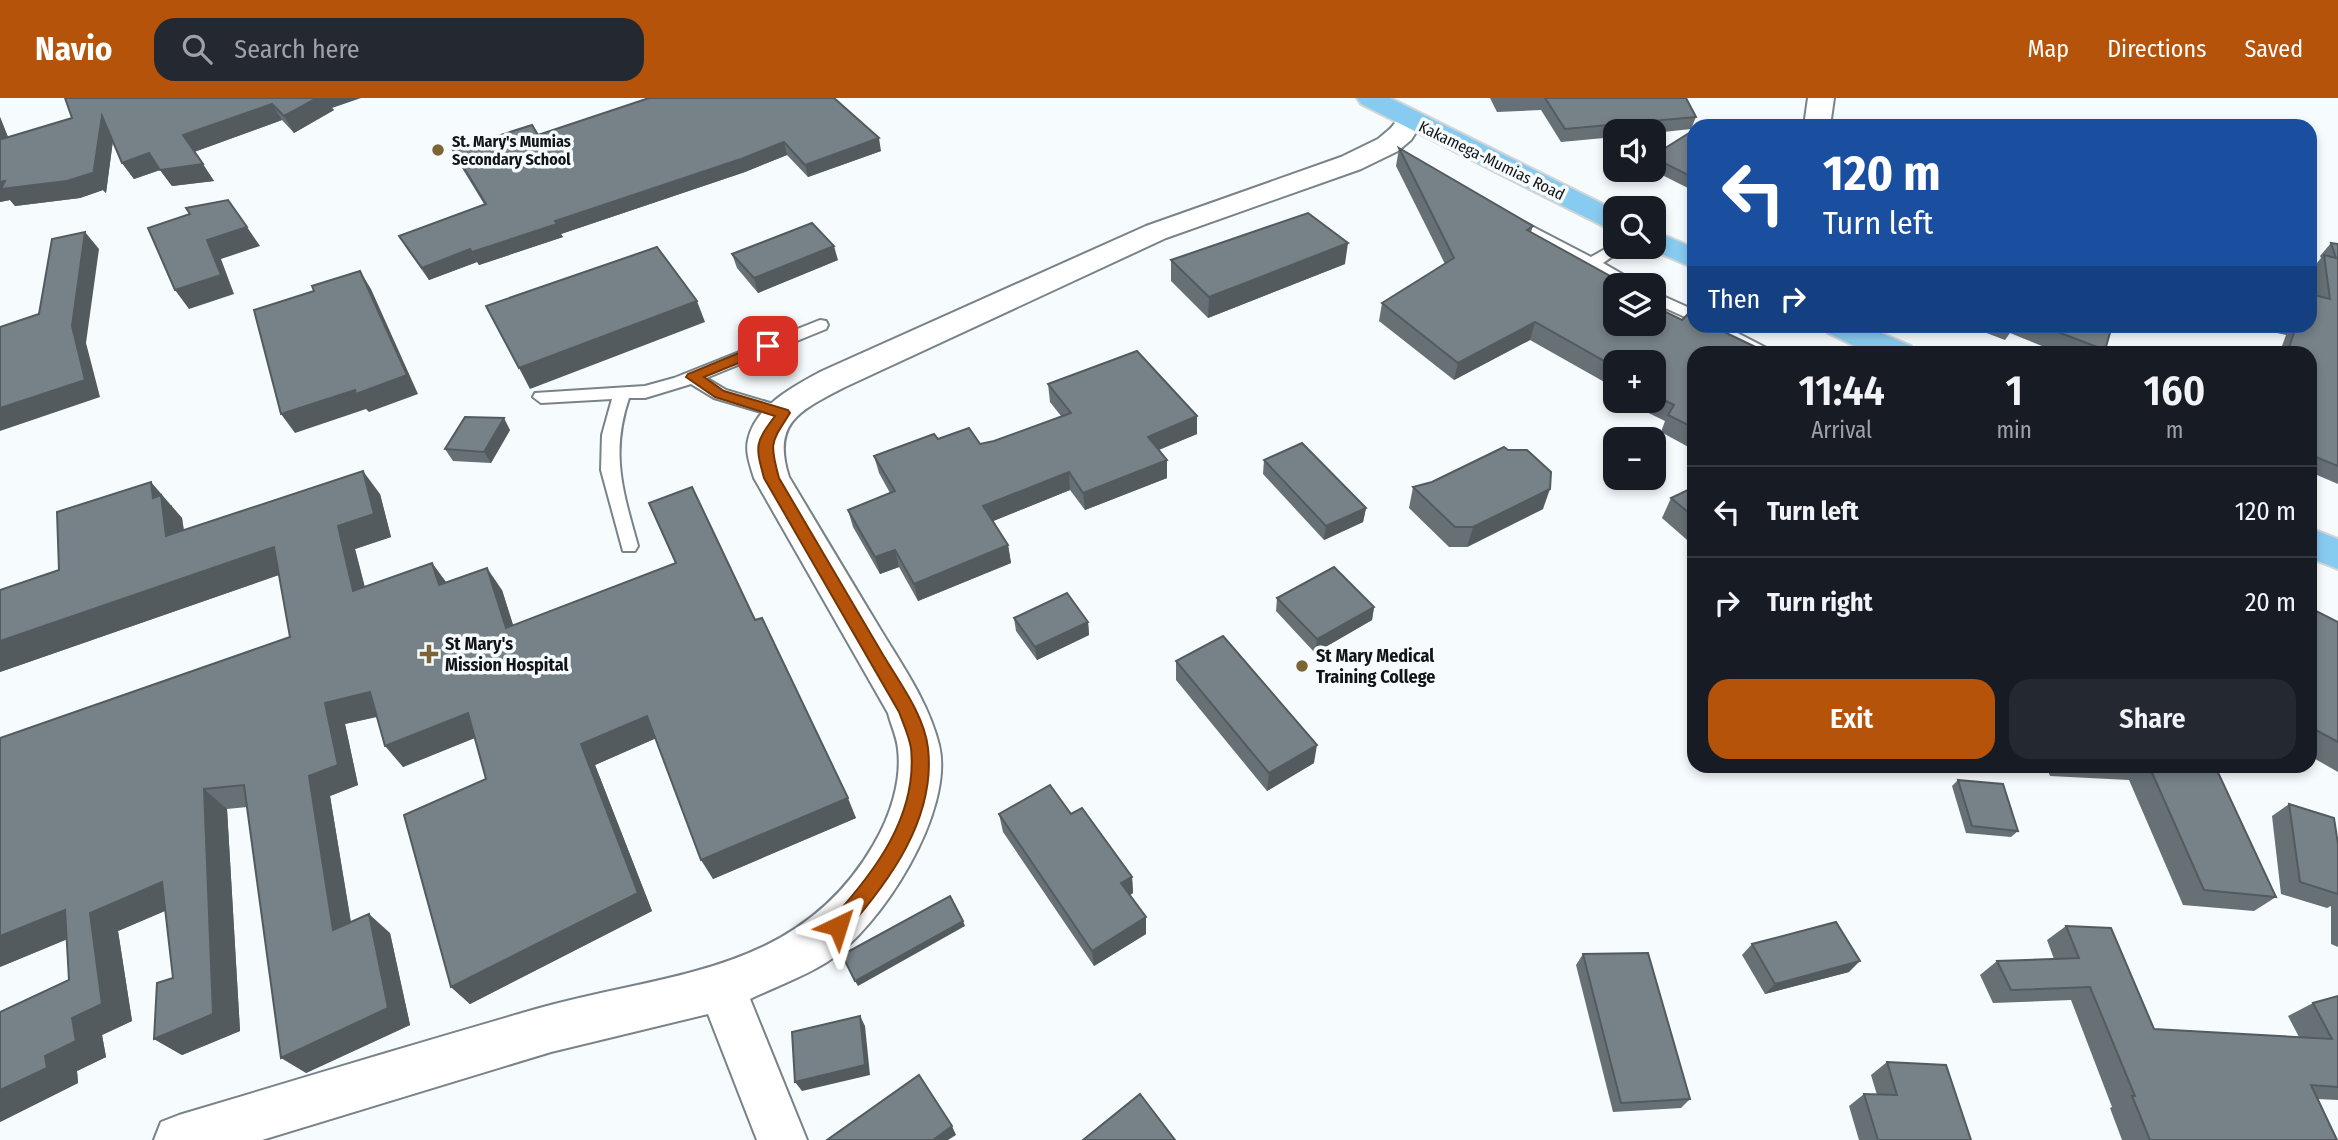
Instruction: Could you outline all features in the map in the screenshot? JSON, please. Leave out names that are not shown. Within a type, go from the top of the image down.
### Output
[{"type":"highway","name":"Kakamega-Mumias Road","points":[[1370,98],[1603,215]]},
{"type":"highway","points":[[1666,246],[1687,256]]},
{"type":"highway","points":[[1854,333],[1883,346]]},
{"type":"highway","points":[[2317,545],[2338,555]]},
{"type":"street","points":[[1819,119],[1821,98]]},
{"type":"street","points":[[179,1140],[551,1028],[722,988],[810,947],[838,926],[875,884],[908,825],[919,778],[919,747],[907,710],[772,478],[766,457],[765,439],[783,413],[813,390],[844,374],[1156,232],[1238,201],[1390,153],[1411,120]]},
{"type":"street","points":[[722,988],[782,1140]]},
{"type":"lane","points":[[1495,211],[1612,273]]},
{"type":"lane","points":[[1592,262],[1603,256]]},
{"type":"lane","points":[[1666,303],[1687,313]]},
{"type":"lane","points":[[541,397],[645,392],[693,377],[820,325]]},
{"type":"lane","points":[[1727,333],[1754,346]]},
{"type":"lane","points":[[693,377],[720,394],[783,413]]},
{"type":"lane","points":[[622,394],[611,422],[608,456],[629,546]]},
{"type":"building","points":[[65,98],[317,98],[284,116],[272,104],[183,135],[203,164],[160,170],[149,153],[122,163],[102,116],[93,176],[92,173],[67,181],[1,189],[5,181],[0,182],[0,133],[2,139],[72,118]]},
{"type":"building","points":[[649,98],[834,98],[879,138],[805,165],[784,142],[555,221],[557,224],[472,252],[470,249],[422,268],[399,236],[486,204],[453,150],[532,125],[538,135]]},
{"type":"building","points":[[1545,98],[1686,98],[1696,117],[1666,120],[1603,119],[1603,126],[1565,129]]},
{"type":"building","points":[[1687,134],[1687,174],[1666,164],[1666,148]]},
{"type":"building","points":[[1399,148],[1533,226],[1527,230],[1605,273],[1603,336],[1666,336],[1666,312],[1682,320],[1687,315],[1687,333],[1726,333],[1753,346],[1687,346],[1687,424],[1668,415],[1674,405],[1666,401],[1666,350],[1603,350],[1603,360],[1535,322],[1458,363],[1382,303],[1454,258]]},
{"type":"building","points":[[228,200],[247,227],[207,240],[221,275],[175,290],[148,228],[190,214],[186,208]]},
{"type":"building","points":[[1308,213],[1348,243],[1209,297],[1171,260]]},
{"type":"building","points":[[812,223],[834,246],[754,278],[732,254]]},
{"type":"building","points":[[85,232],[72,326],[85,380],[0,408],[0,327],[39,314],[52,239]]},
{"type":"building","points":[[2331,243],[2338,244],[2338,466],[2317,457],[2317,346],[2290,346],[2294,333],[2317,333],[2317,296],[2330,299],[2324,255],[2336,258]]},
{"type":"building","points":[[657,247],[697,301],[519,368],[486,306]]},
{"type":"building","points":[[360,271],[407,375],[356,394],[355,390],[281,414],[254,310],[314,291],[312,286]]},
{"type":"building","points":[[2060,333],[2110,333],[2106,346],[2094,346]]},
{"type":"building","points":[[1137,351],[1197,416],[1148,437],[1167,460],[1083,493],[1069,472],[983,506],[1008,545],[914,584],[895,550],[875,557],[848,510],[895,491],[874,456],[934,434],[938,439],[969,428],[980,444],[994,441],[1071,413],[1048,384]]},
{"type":"building","points":[[465,417],[504,418],[484,452],[445,449]]},
{"type":"building","points":[[1302,443],[1366,508],[1326,526],[1264,460]]},
{"type":"building","points":[[1504,447],[1508,450],[1527,450],[1551,472],[1550,489],[1473,527],[1455,527],[1413,487],[1432,482]]},
{"type":"building","points":[[363,471],[374,514],[338,526],[353,591],[432,563],[439,585],[487,568],[506,628],[676,563],[649,503],[692,487],[755,620],[762,618],[848,798],[701,860],[647,716],[581,744],[638,893],[451,987],[404,815],[486,779],[468,713],[385,746],[370,692],[325,703],[338,765],[309,776],[333,930],[369,914],[388,1008],[281,1058],[244,785],[204,789],[213,1014],[154,1039],[157,983],[173,978],[162,882],[90,913],[102,1004],[72,1018],[76,1041],[45,1056],[47,1068],[0,1090],[0,1012],[69,980],[65,910],[0,936],[0,738],[290,637],[274,547],[0,641],[0,590],[59,570],[57,512],[151,482],[153,498],[161,495],[166,536]]},
{"type":"building","points":[[1687,490],[1687,511],[1671,498]]},
{"type":"building","points":[[1334,567],[1374,607],[1317,639],[1277,598]]},
{"type":"building","points":[[1067,593],[1088,622],[1035,647],[1014,618]]},
{"type":"building","points":[[2317,612],[2338,622],[2338,742],[2317,731]]},
{"type":"building","points":[[1223,636],[1317,745],[1269,773],[1176,661]]},
{"type":"building","points":[[2152,773],[2218,773],[2276,897],[2204,890]]},
{"type":"building","points":[[1958,780],[2003,784],[2018,831],[1972,826]]},
{"type":"building","points":[[1050,785],[1071,814],[1082,808],[1132,877],[1121,883],[1146,917],[1092,951],[999,814]]},
{"type":"building","points":[[2289,804],[2334,818],[2338,844],[2338,894],[2300,882]]},
{"type":"building","points":[[950,896],[963,921],[855,981],[842,955]]},
{"type":"building","points":[[1836,922],[1860,961],[1775,984],[1752,944]]},
{"type":"building","points":[[2066,926],[2111,928],[2154,1029],[2332,1039],[2313,1003],[2338,996],[2338,1087],[2311,1085],[2337,1140],[2150,1140],[2090,987],[2011,990],[1997,961],[2079,958]]},
{"type":"building","points":[[1648,953],[1690,1099],[1621,1103],[1583,954]]},
{"type":"building","points":[[860,1016],[865,1065],[795,1082],[792,1032]]},
{"type":"building","points":[[1887,1062],[1946,1065],[1971,1140],[1878,1140],[1864,1094],[1897,1095]]},
{"type":"building","points":[[919,1075],[952,1126],[933,1140],[827,1140]]},
{"type":"building","points":[[1140,1094],[1175,1140],[1083,1140]]},
{"type":"place","name":"St. Mary's Mumias Secondary School","points":[[438,150]]},
{"type":"place","name":"St Mary's Mission Hospital","points":[[429,654]]},
{"type":"place","name":"St Mary Medical Training College","points":[[1302,666]]},
{"type":"route","points":[[768,346],[693,377],[720,394],[783,413],[765,439],[766,457],[772,478],[907,710],[919,747],[918,788],[908,825],[875,884],[838,926]]}]
